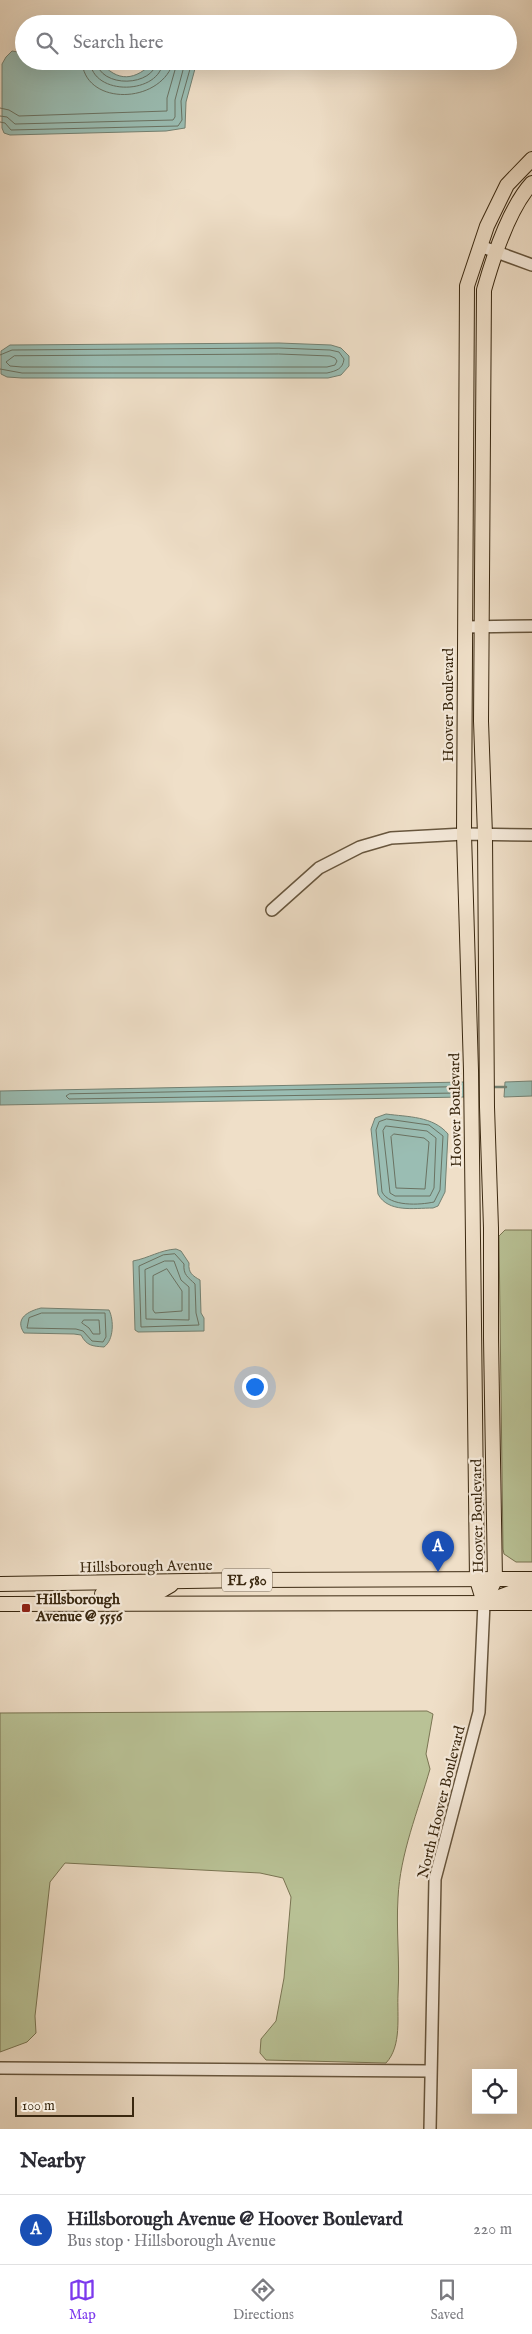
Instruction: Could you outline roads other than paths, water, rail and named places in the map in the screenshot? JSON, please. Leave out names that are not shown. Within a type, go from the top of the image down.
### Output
[{"type":"main road","name":"Hoover Boulevard","points":[[484,1603],[477,1580],[471,1070],[464,834],[467,286],[480,246],[507,185],[532,159]]},
{"type":"main road","name":"Hoover Boulevard","points":[[484,1603],[495,1580],[490,1338],[491,1228],[487,1107],[485,835],[481,721],[484,290],[495,253],[521,194],[532,183]]},
{"type":"main road","name":"Hillsborough Avenue","points":[[0,1584],[174,1583],[259,1580],[532,1580]]},
{"type":"main road","points":[[47,1603],[77,1595],[152,1593],[164,1590],[174,1583]]},
{"type":"main road","points":[[484,1603],[515,1590],[532,1590]]},
{"type":"main road","name":"FL 580","points":[[0,1604],[532,1603]]},
{"type":"street","points":[[480,246],[532,265]]},
{"type":"street","points":[[465,627],[532,626]]},
{"type":"street","points":[[272,910],[319,868],[360,847],[391,838],[464,834],[532,835]]},
{"type":"street","name":"North Hoover Boulevard","points":[[430,2129],[435,1879],[479,1712],[484,1603]]},
{"type":"street","points":[[0,2068],[430,2071]]},
{"type":"water","points":[[12,51],[15,52],[15,70],[109,70],[120,76],[127,77],[144,70],[195,70],[186,102],[185,128],[166,131],[10,135],[4,133],[2,128],[2,64]]},
{"type":"water","points":[[279,343],[331,345],[341,348],[349,356],[349,366],[341,375],[328,378],[22,378],[7,377],[1,374],[1,351],[10,345]]},
{"type":"water","points":[[532,1081],[532,1096],[504,1097],[505,1082]]},
{"type":"water","points":[[464,1082],[464,1097],[0,1105],[0,1091]]},
{"type":"water","points":[[386,1114],[420,1118],[442,1128],[448,1134],[445,1192],[438,1206],[433,1208],[395,1207],[382,1200],[378,1194],[371,1129],[375,1118]]},
{"type":"water","points":[[176,1249],[181,1251],[189,1263],[189,1269],[192,1274],[200,1280],[201,1313],[204,1318],[204,1331],[138,1332],[135,1330],[133,1261]]},
{"type":"water","points":[[41,1308],[109,1310],[112,1324],[110,1340],[104,1347],[90,1345],[81,1335],[24,1333],[21,1323],[24,1316]]},
{"type":"waterway","points":[[491,1087],[506,1087]]},
{"type":"place","name":"Hillsborough Avenue @ Hoover Boulevard","points":[[438,1572]]},
{"type":"place","name":"Hillsborough Avenue @ 5556","points":[[26,1608]]}]
